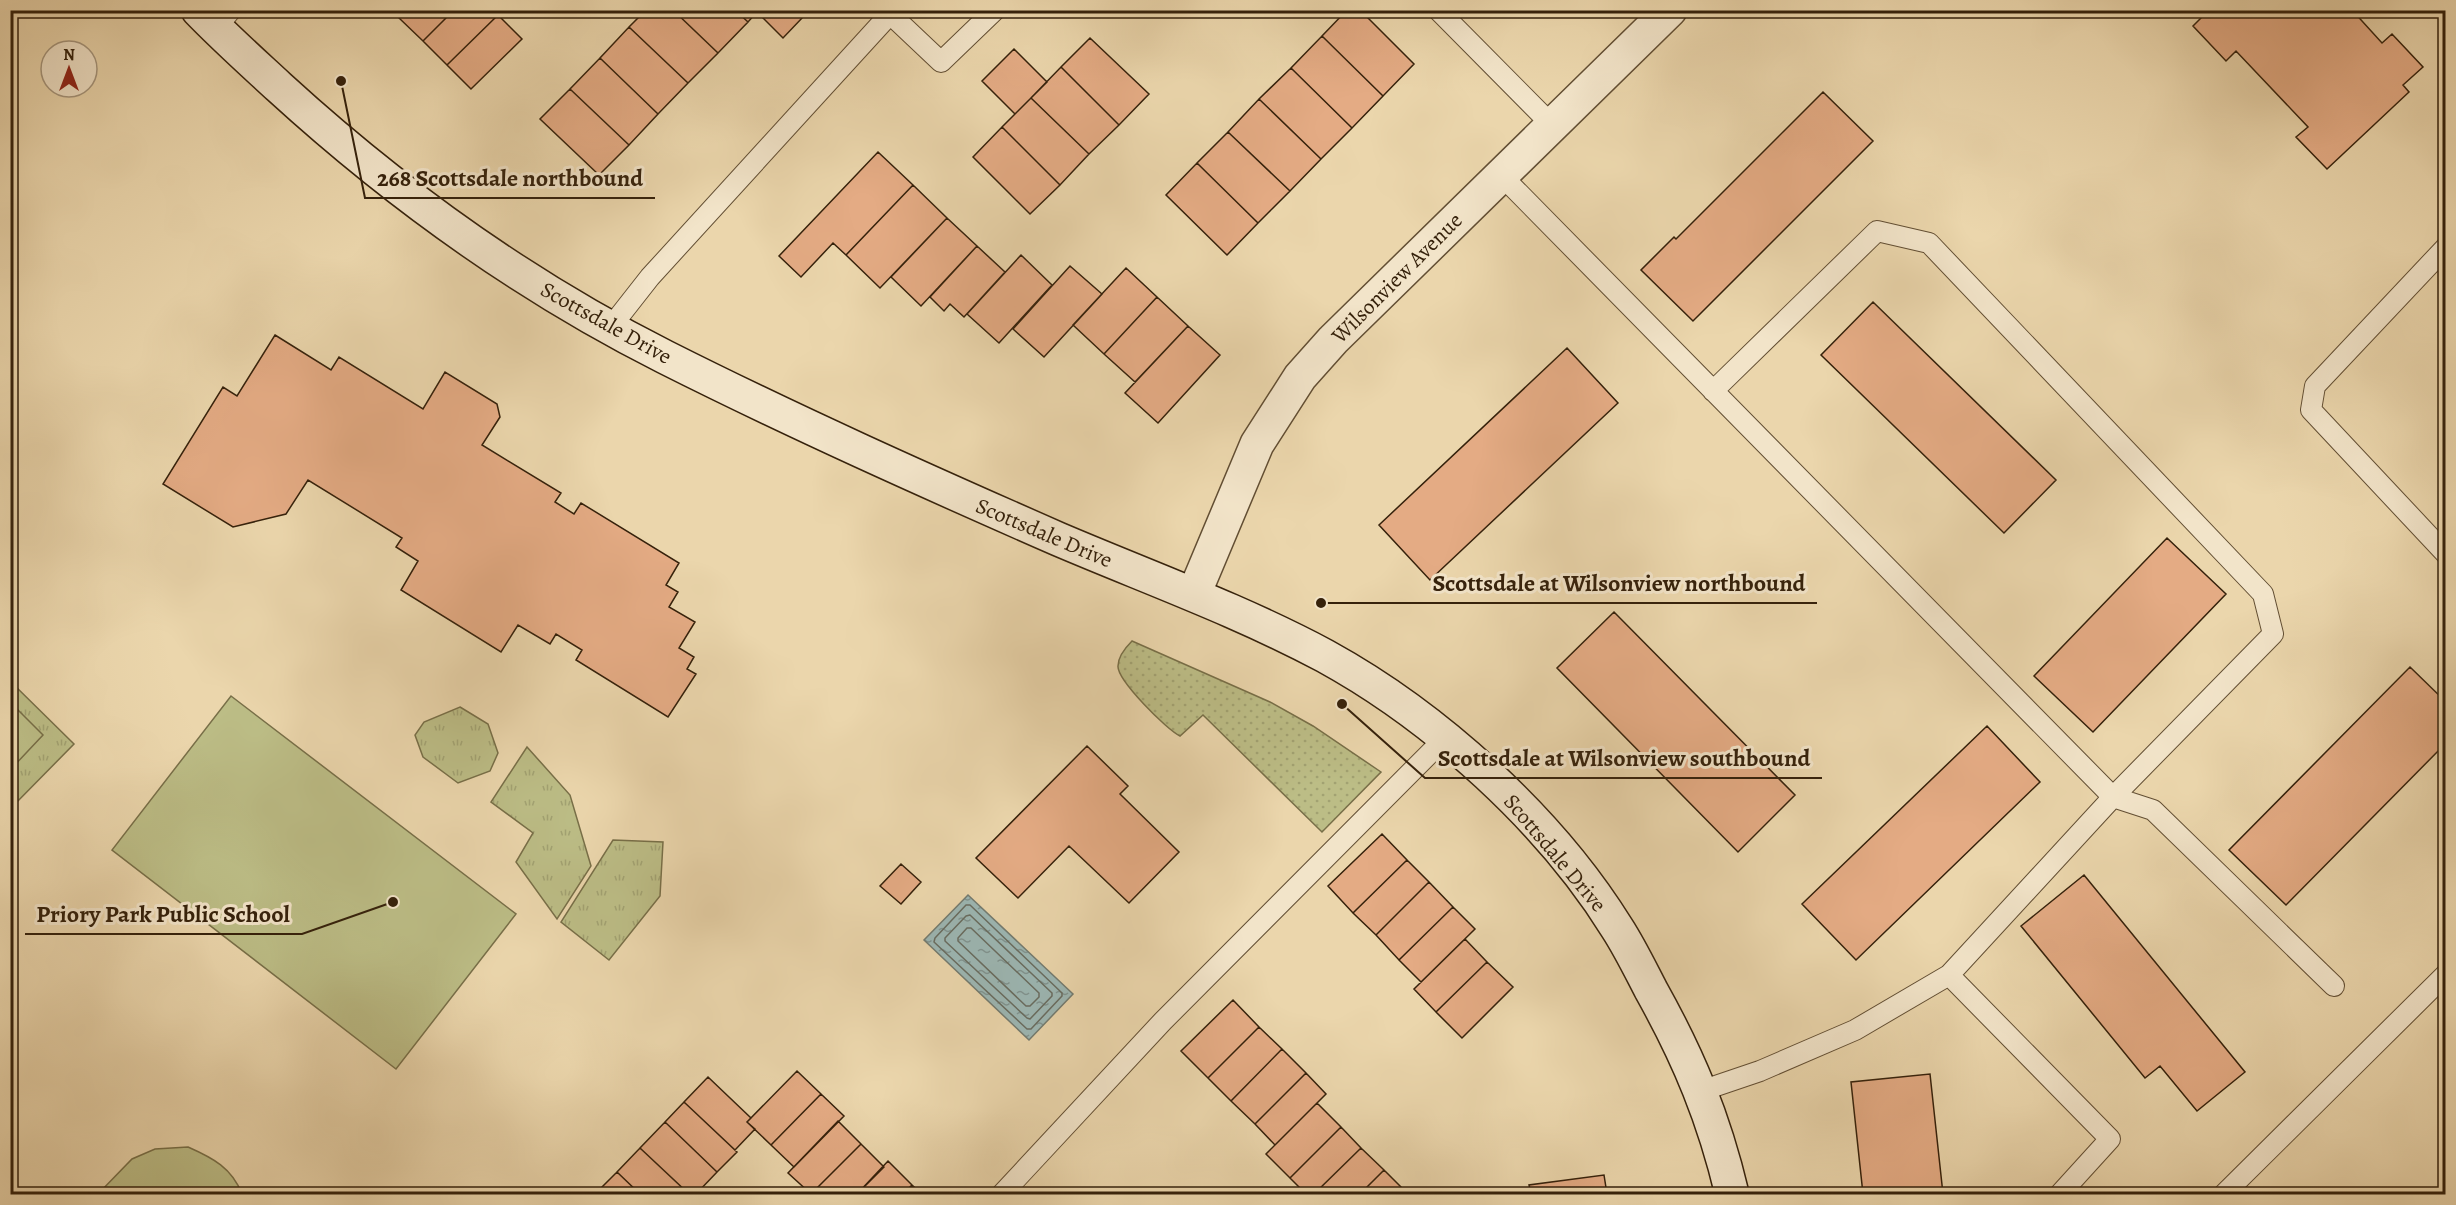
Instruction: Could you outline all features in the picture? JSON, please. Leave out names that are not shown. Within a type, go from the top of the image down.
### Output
[{"type":"street","name":"Wilsonview Avenue","points":[[1194,594],[1225,525],[1257,444],[1300,376],[1333,340],[1670,10]]},
{"type":"street","name":"Scottsdale Drive","points":[[215,17],[323,127],[426,210],[540,288],[673,361],[950,492],[1136,572],[1194,594],[1322,655],[1412,712],[1445,738],[1524,812],[1589,888],[1617,928],[1675,1033],[1701,1090],[1720,1143],[1732,1194]]},
{"type":"lane","points":[[610,328],[650,277],[888,12],[941,62],[995,10]]},
{"type":"lane","points":[[1438,10],[1552,125]]},
{"type":"lane","points":[[1501,175],[2113,797],[2153,810],[2334,986]]},
{"type":"lane","points":[[1701,1090],[1760,1071],[1855,1030],[1950,975],[2113,797],[2274,634],[2263,594],[1929,243],[1877,231],[1713,391]]},
{"type":"lane","points":[[2445,247],[2315,386],[2311,410],[2445,554]]},
{"type":"lane","points":[[1002,1194],[1163,1021],[1445,738]]},
{"type":"lane","points":[[2224,1194],[2445,974]]},
{"type":"lane","points":[[1950,975],[2110,1140],[2060,1194]]},
{"type":"green space","points":[[1132,641],[1270,702],[1313,726],[1381,772],[1322,832],[1203,715],[1180,736],[1154,715],[1120,673],[1119,659]]},
{"type":"green space","points":[[10,681],[74,744],[11,808],[10,808]]},
{"type":"green space","points":[[231,696],[516,914],[396,1069],[112,850]]},
{"type":"green space","points":[[11,703],[43,735],[10,769]]},
{"type":"green space","points":[[460,707],[488,724],[498,753],[490,771],[458,783],[423,757],[415,735],[424,722]]},
{"type":"green space","points":[[527,747],[570,795],[591,866],[557,919],[516,862],[533,833],[491,802]]},
{"type":"green space","points":[[613,840],[663,842],[660,896],[609,960],[561,922]]},
{"type":"green space","points":[[188,1147],[221,1165],[233,1177],[242,1194],[98,1194],[132,1159],[155,1149]]},
{"type":"water","points":[[968,895],[1073,994],[1029,1040],[924,940]]},
{"type":"building","points":[[406,10],[454,10],[423,41],[399,18]]},
{"type":"building","points":[[454,10],[493,10],[498,15],[447,65],[423,41]]},
{"type":"building","points":[[646,10],[673,10],[718,53],[688,83],[629,27]]},
{"type":"building","points":[[673,10],[735,10],[748,22],[718,53]]},
{"type":"building","points":[[735,10],[797,10],[803,17],[783,38],[757,12],[748,22]]},
{"type":"building","points":[[1347,10],[1360,10],[1414,64],[1383,96],[1322,36]]},
{"type":"building","points":[[2209,10],[2352,10],[2382,43],[2392,34],[2423,67],[2403,85],[2409,92],[2327,169],[2296,137],[2308,127],[2236,51],[2226,61],[2193,26]]},
{"type":"building","points":[[498,15],[522,39],[471,89],[447,65]]},
{"type":"building","points":[[629,27],[688,83],[658,114],[600,58]]},
{"type":"building","points":[[1322,36],[1383,96],[1352,128],[1291,68]]},
{"type":"building","points":[[1090,38],[1149,94],[1119,125],[1061,67]]},
{"type":"building","points":[[1014,49],[1047,82],[1015,114],[982,81]]},
{"type":"building","points":[[600,58],[658,114],[629,145],[570,89]]},
{"type":"building","points":[[1061,67],[1119,125],[1089,154],[1031,98]]},
{"type":"building","points":[[1291,68],[1352,128],[1321,159],[1259,99]]},
{"type":"building","points":[[570,89],[629,145],[599,175],[540,119]]},
{"type":"building","points":[[1823,92],[1873,141],[1693,321],[1641,270],[1674,237],[1676,239]]},
{"type":"building","points":[[1031,98],[1089,154],[1060,185],[1002,127]]},
{"type":"building","points":[[1259,99],[1321,159],[1290,191],[1228,132]]},
{"type":"building","points":[[1002,127],[1060,185],[1030,214],[973,157]]},
{"type":"building","points":[[1228,132],[1290,191],[1258,223],[1197,163]]},
{"type":"building","points":[[878,152],[913,185],[846,255],[833,243],[801,277],[779,256]]},
{"type":"building","points":[[1197,163],[1258,223],[1227,255],[1166,195]]},
{"type":"building","points":[[913,185],[947,218],[880,288],[846,255]]},
{"type":"building","points":[[947,218],[977,246],[921,306],[891,277]]},
{"type":"building","points":[[977,246],[1005,272],[964,317],[950,304],[944,311],[930,297]]},
{"type":"building","points":[[1021,255],[1052,285],[999,343],[967,314]]},
{"type":"building","points":[[1070,266],[1102,294],[1044,357],[1013,329]]},
{"type":"building","points":[[1126,268],[1157,297],[1104,354],[1073,325]]},
{"type":"building","points":[[1157,297],[1188,326],[1135,382],[1104,354]]},
{"type":"building","points":[[1873,302],[2056,480],[2004,533],[1821,355]]},
{"type":"building","points":[[1188,326],[1220,355],[1158,423],[1125,393]]},
{"type":"building","points":[[275,335],[331,370],[339,357],[423,409],[445,372],[497,404],[500,417],[482,445],[561,493],[555,502],[574,514],[581,503],[679,563],[666,585],[678,592],[669,607],[695,622],[679,648],[694,657],[687,669],[696,674],[668,717],[576,660],[582,650],[556,634],[550,644],[518,625],[501,652],[401,590],[418,561],[396,547],[402,538],[308,480],[286,514],[233,527],[163,484],[223,387],[237,396]]},
{"type":"building","points":[[1567,348],[1618,403],[1430,580],[1379,525]]},
{"type":"building","points":[[2167,538],[2226,594],[2093,732],[2034,676]]},
{"type":"building","points":[[1614,612],[1795,795],[1738,852],[1557,668]]},
{"type":"building","points":[[2410,667],[2446,702],[2446,743],[2286,905],[2229,850]]},
{"type":"building","points":[[1987,726],[2040,782],[1856,960],[1802,904]]},
{"type":"building","points":[[1087,746],[1128,786],[1120,794],[1179,852],[1129,903],[1069,846],[1018,898],[976,858]]},
{"type":"building","points":[[1382,834],[1407,860],[1353,913],[1328,886]]},
{"type":"building","points":[[1407,860],[1429,882],[1376,935],[1353,913]]},
{"type":"building","points":[[901,864],[921,882],[901,904],[880,886]]},
{"type":"building","points":[[2084,875],[2245,1072],[2197,1111],[2160,1066],[2145,1078],[2021,926]]},
{"type":"building","points":[[1429,882],[1453,907],[1399,960],[1376,935]]},
{"type":"building","points":[[1453,907],[1475,929],[1421,982],[1399,960]]},
{"type":"building","points":[[1465,939],[1487,962],[1436,1012],[1414,989]]},
{"type":"building","points":[[1487,962],[1513,987],[1462,1038],[1436,1012]]},
{"type":"building","points":[[1233,1000],[1259,1027],[1208,1078],[1181,1051]]},
{"type":"building","points":[[1259,1027],[1282,1049],[1231,1101],[1208,1078]]},
{"type":"building","points":[[1282,1049],[1306,1073],[1255,1124],[1231,1101]]},
{"type":"building","points":[[797,1071],[821,1094],[771,1145],[747,1122]]},
{"type":"building","points":[[1306,1073],[1326,1094],[1275,1145],[1255,1124]]},
{"type":"building","points":[[1930,1074],[1943,1194],[1863,1194],[1851,1082]]},
{"type":"building","points":[[708,1077],[751,1118],[747,1122],[755,1129],[735,1150],[684,1102]]},
{"type":"building","points":[[821,1094],[844,1116],[794,1167],[771,1145]]},
{"type":"building","points":[[684,1102],[737,1152],[717,1172],[665,1122]]},
{"type":"building","points":[[1317,1103],[1341,1127],[1290,1178],[1266,1154]]},
{"type":"building","points":[[838,1121],[861,1144],[811,1194],[788,1173]]},
{"type":"building","points":[[665,1122],[717,1172],[696,1194],[689,1194],[640,1148]]},
{"type":"building","points":[[1341,1127],[1361,1148],[1314,1194],[1306,1194],[1290,1178]]},
{"type":"building","points":[[861,1144],[884,1167],[857,1194],[811,1194]]},
{"type":"building","points":[[640,1148],[689,1194],[640,1194],[617,1172]]},
{"type":"building","points":[[1361,1148],[1384,1170],[1360,1194],[1314,1194]]},
{"type":"building","points":[[888,1161],[912,1185],[903,1194],[857,1194]]},
{"type":"building","points":[[1384,1170],[1408,1194],[1360,1194]]},
{"type":"building","points":[[617,1172],[640,1194],[595,1194]]},
{"type":"building","points":[[1604,1175],[1607,1194],[1531,1194],[1529,1185]]},
{"type":"building","points":[[912,1185],[922,1194],[903,1194]]},
{"type":"place","name":"268 Scottsdale northbound","points":[[341,81]]},
{"type":"place","name":"Scottsdale at Wilsonview northbound","points":[[1321,603]]},
{"type":"place","name":"Scottsdale at Wilsonview southbound","points":[[1342,704]]},
{"type":"place","name":"Priory Park Public School","points":[[393,902]]}]
